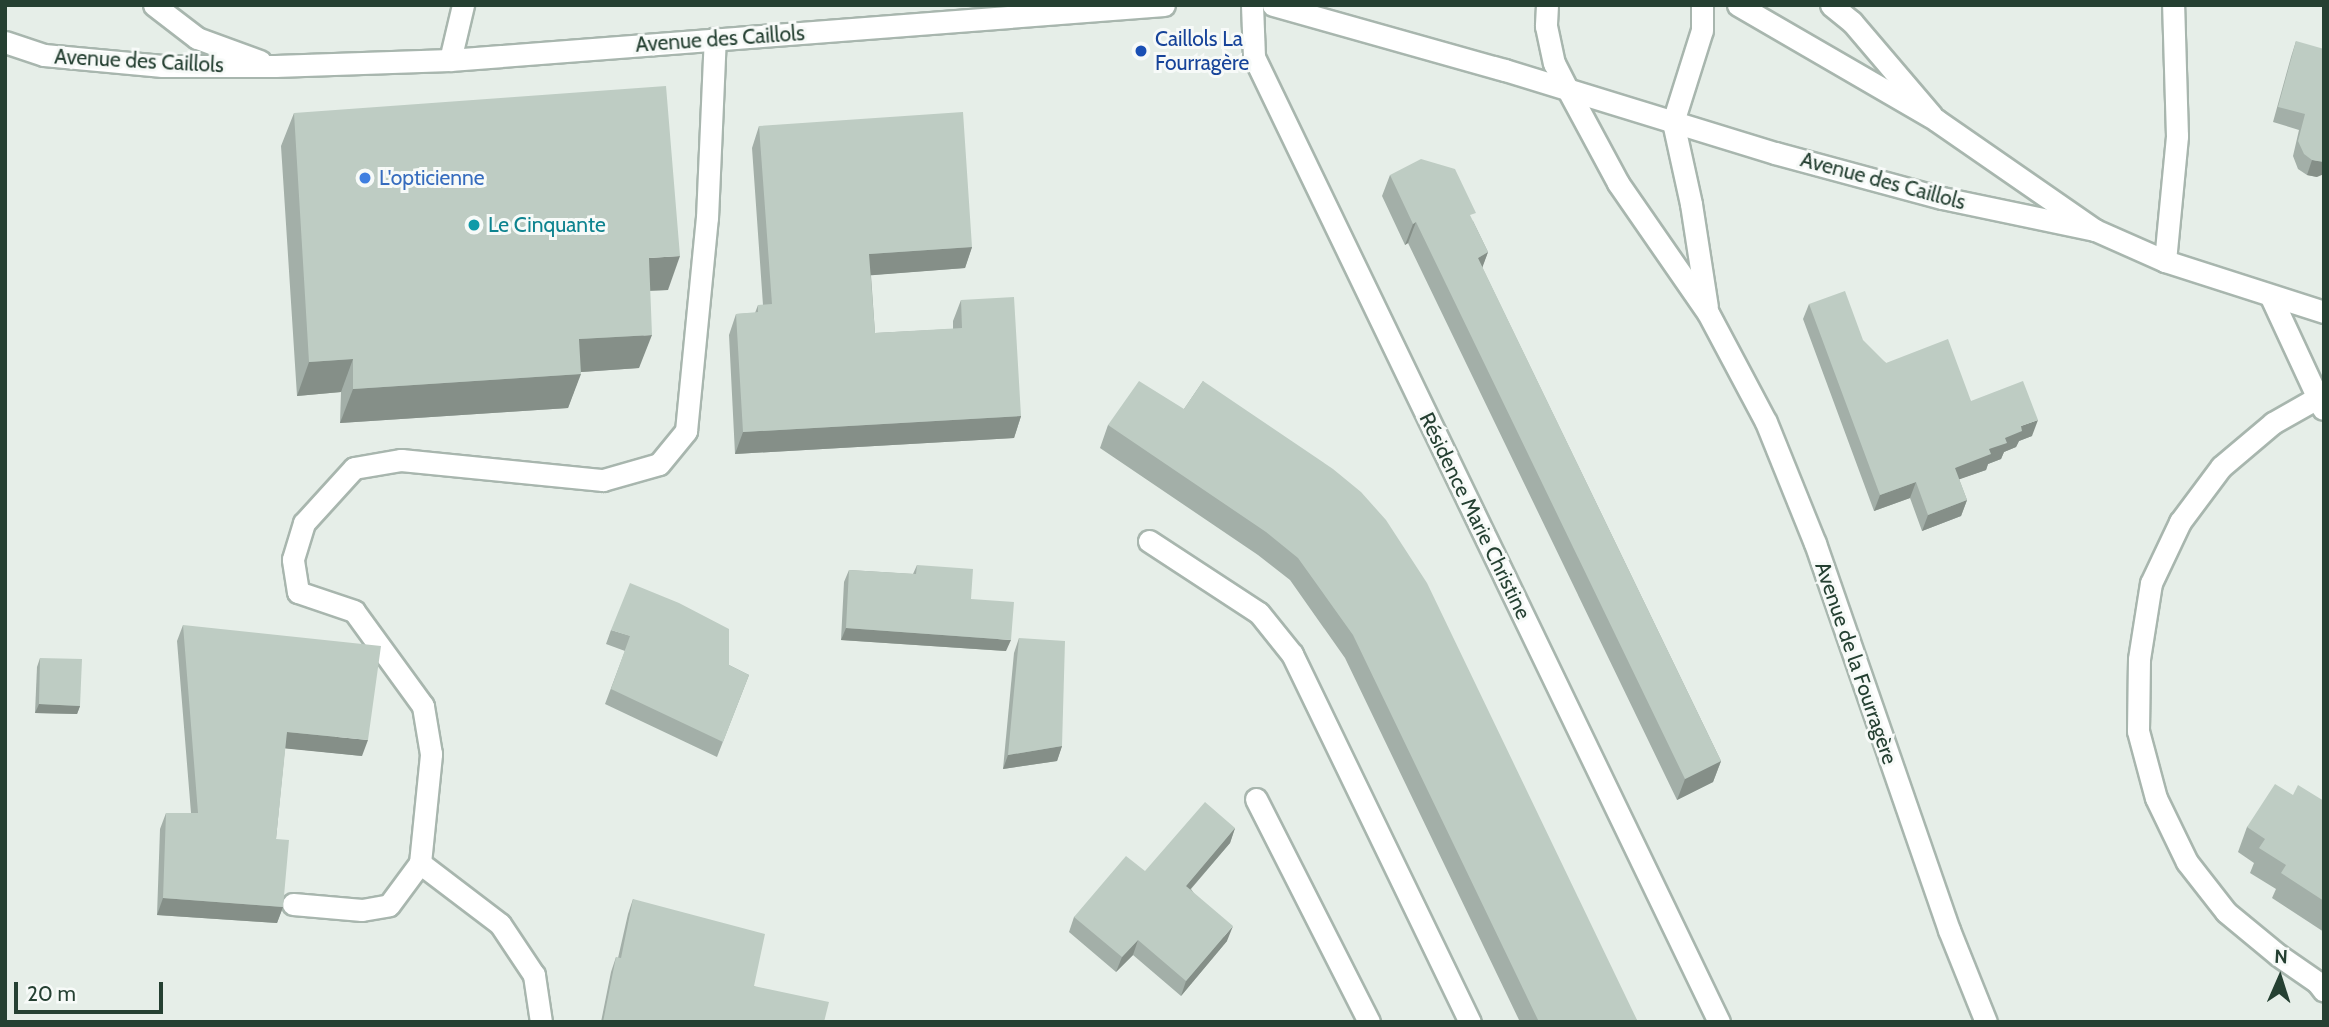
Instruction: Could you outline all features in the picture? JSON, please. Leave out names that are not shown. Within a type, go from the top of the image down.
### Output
[{"type":"street","name":"Avenue des Caillols","points":[[154,5],[197,38],[275,66]]},
{"type":"street","points":[[450,60],[463,5]]},
{"type":"street","name":"Avenue des Caillols","points":[[5,41],[44,55],[148,65],[275,66],[450,60],[957,14],[1164,5]]},
{"type":"street","name":"Résidence Marie Christine","points":[[1252,5],[1254,57],[1719,1022]]},
{"type":"street","points":[[1273,5],[1568,90]]},
{"type":"street","name":"Avenue de la Fourragère","points":[[1547,5],[1546,26],[1554,63],[1568,90],[1618,183],[1708,313],[1766,422],[1815,543],[1949,930],[1986,1022]]},
{"type":"street","points":[[1674,122],[1702,30],[1702,5]]},
{"type":"street","name":"Avenue des Caillols","points":[[1738,5],[1936,120],[2095,230],[2165,261],[2324,312]]},
{"type":"street","points":[[1831,5],[1852,22],[1936,120]]},
{"type":"street","points":[[2165,261],[2177,136],[2173,5]]},
{"type":"street","points":[[293,904],[362,909],[389,905],[420,863],[431,754],[423,706],[354,611],[298,592],[293,559],[304,523],[354,468],[401,460],[603,480],[659,464],[685,431],[707,218],[715,38]]},
{"type":"street","name":"Avenue des Caillols","points":[[1568,90],[1942,198],[2095,230]]},
{"type":"street","name":"Avenue de la Fourragère","points":[[1674,122],[1691,204],[1708,313]]},
{"type":"street","points":[[2271,297],[2321,404],[2273,423],[2221,467],[2180,522],[2151,583],[2139,659],[2138,731],[2156,798],[2187,862],[2226,912],[2278,955],[2318,982],[2324,991]]},
{"type":"street","points":[[1149,541],[1259,613],[1292,654],[1470,1022]]},
{"type":"street","points":[[1256,799],[1369,1022]]},
{"type":"street","points":[[420,863],[500,924],[534,975],[541,1022]]},
{"type":"building","points":[[2296,41],[2324,49],[2323,162],[2312,160],[2304,154],[2298,141],[2305,114],[2278,107]]},
{"type":"building","name":"Le Cinquante","points":[[666,86],[680,256],[649,258],[652,335],[579,339],[581,374],[353,389],[353,359],[309,362],[294,113]]},
{"type":"building","points":[[963,112],[972,247],[869,254],[875,333],[962,328],[961,300],[1014,297],[1021,416],[743,432],[736,314],[758,312],[758,305],[772,304],[759,126]]},
{"type":"building","points":[[1421,159],[1455,169],[1476,213],[1470,215],[1488,252],[1478,258],[1721,761],[1685,779],[1416,222],[1413,224],[1390,175]]},
{"type":"building","points":[[1845,291],[1863,340],[1886,363],[1948,339],[1971,401],[2023,381],[2038,420],[2021,426],[2022,431],[2005,438],[2007,443],[1989,449],[1991,454],[1955,468],[1967,500],[1928,515],[1916,482],[1880,495],[1809,304]]},
{"type":"building","points":[[1139,381],[1184,409],[1203,381],[1333,469],[1361,492],[1386,520],[1427,583],[1638,1022],[1539,1022],[1353,635],[1298,558],[1266,532],[1108,425]]},
{"type":"building","points":[[917,565],[973,569],[971,599],[1014,602],[1011,640],[846,628],[849,570],[916,574]]},
{"type":"building","points":[[630,583],[679,603],[729,629],[729,665],[749,675],[723,742],[611,689],[630,636],[611,630]]},
{"type":"building","points":[[183,625],[381,646],[368,740],[287,732],[276,839],[289,840],[283,907],[163,898],[166,813],[198,813]]},
{"type":"building","points":[[1019,638],[1065,641],[1062,746],[1008,755]]},
{"type":"building","points":[[40,658],[82,659],[80,706],[39,704]]},
{"type":"building","points":[[2275,784],[2293,795],[2298,785],[2324,801],[2324,901],[2281,873],[2286,865],[2259,848],[2265,839],[2247,827]]},
{"type":"building","points":[[1205,802],[1235,828],[1186,886],[1233,926],[1186,981],[1138,940],[1122,957],[1074,917],[1126,856],[1145,871]]},
{"type":"building","points":[[633,899],[765,934],[754,986],[829,1002],[824,1022],[603,1022],[616,957],[621,958]]},
{"type":"place","name":"Caillols La Fourragère","points":[[1141,51]]},
{"type":"place","name":"L'opticienne","points":[[365,178]]},
{"type":"place","name":"Le Cinquante","points":[[474,225]]}]
